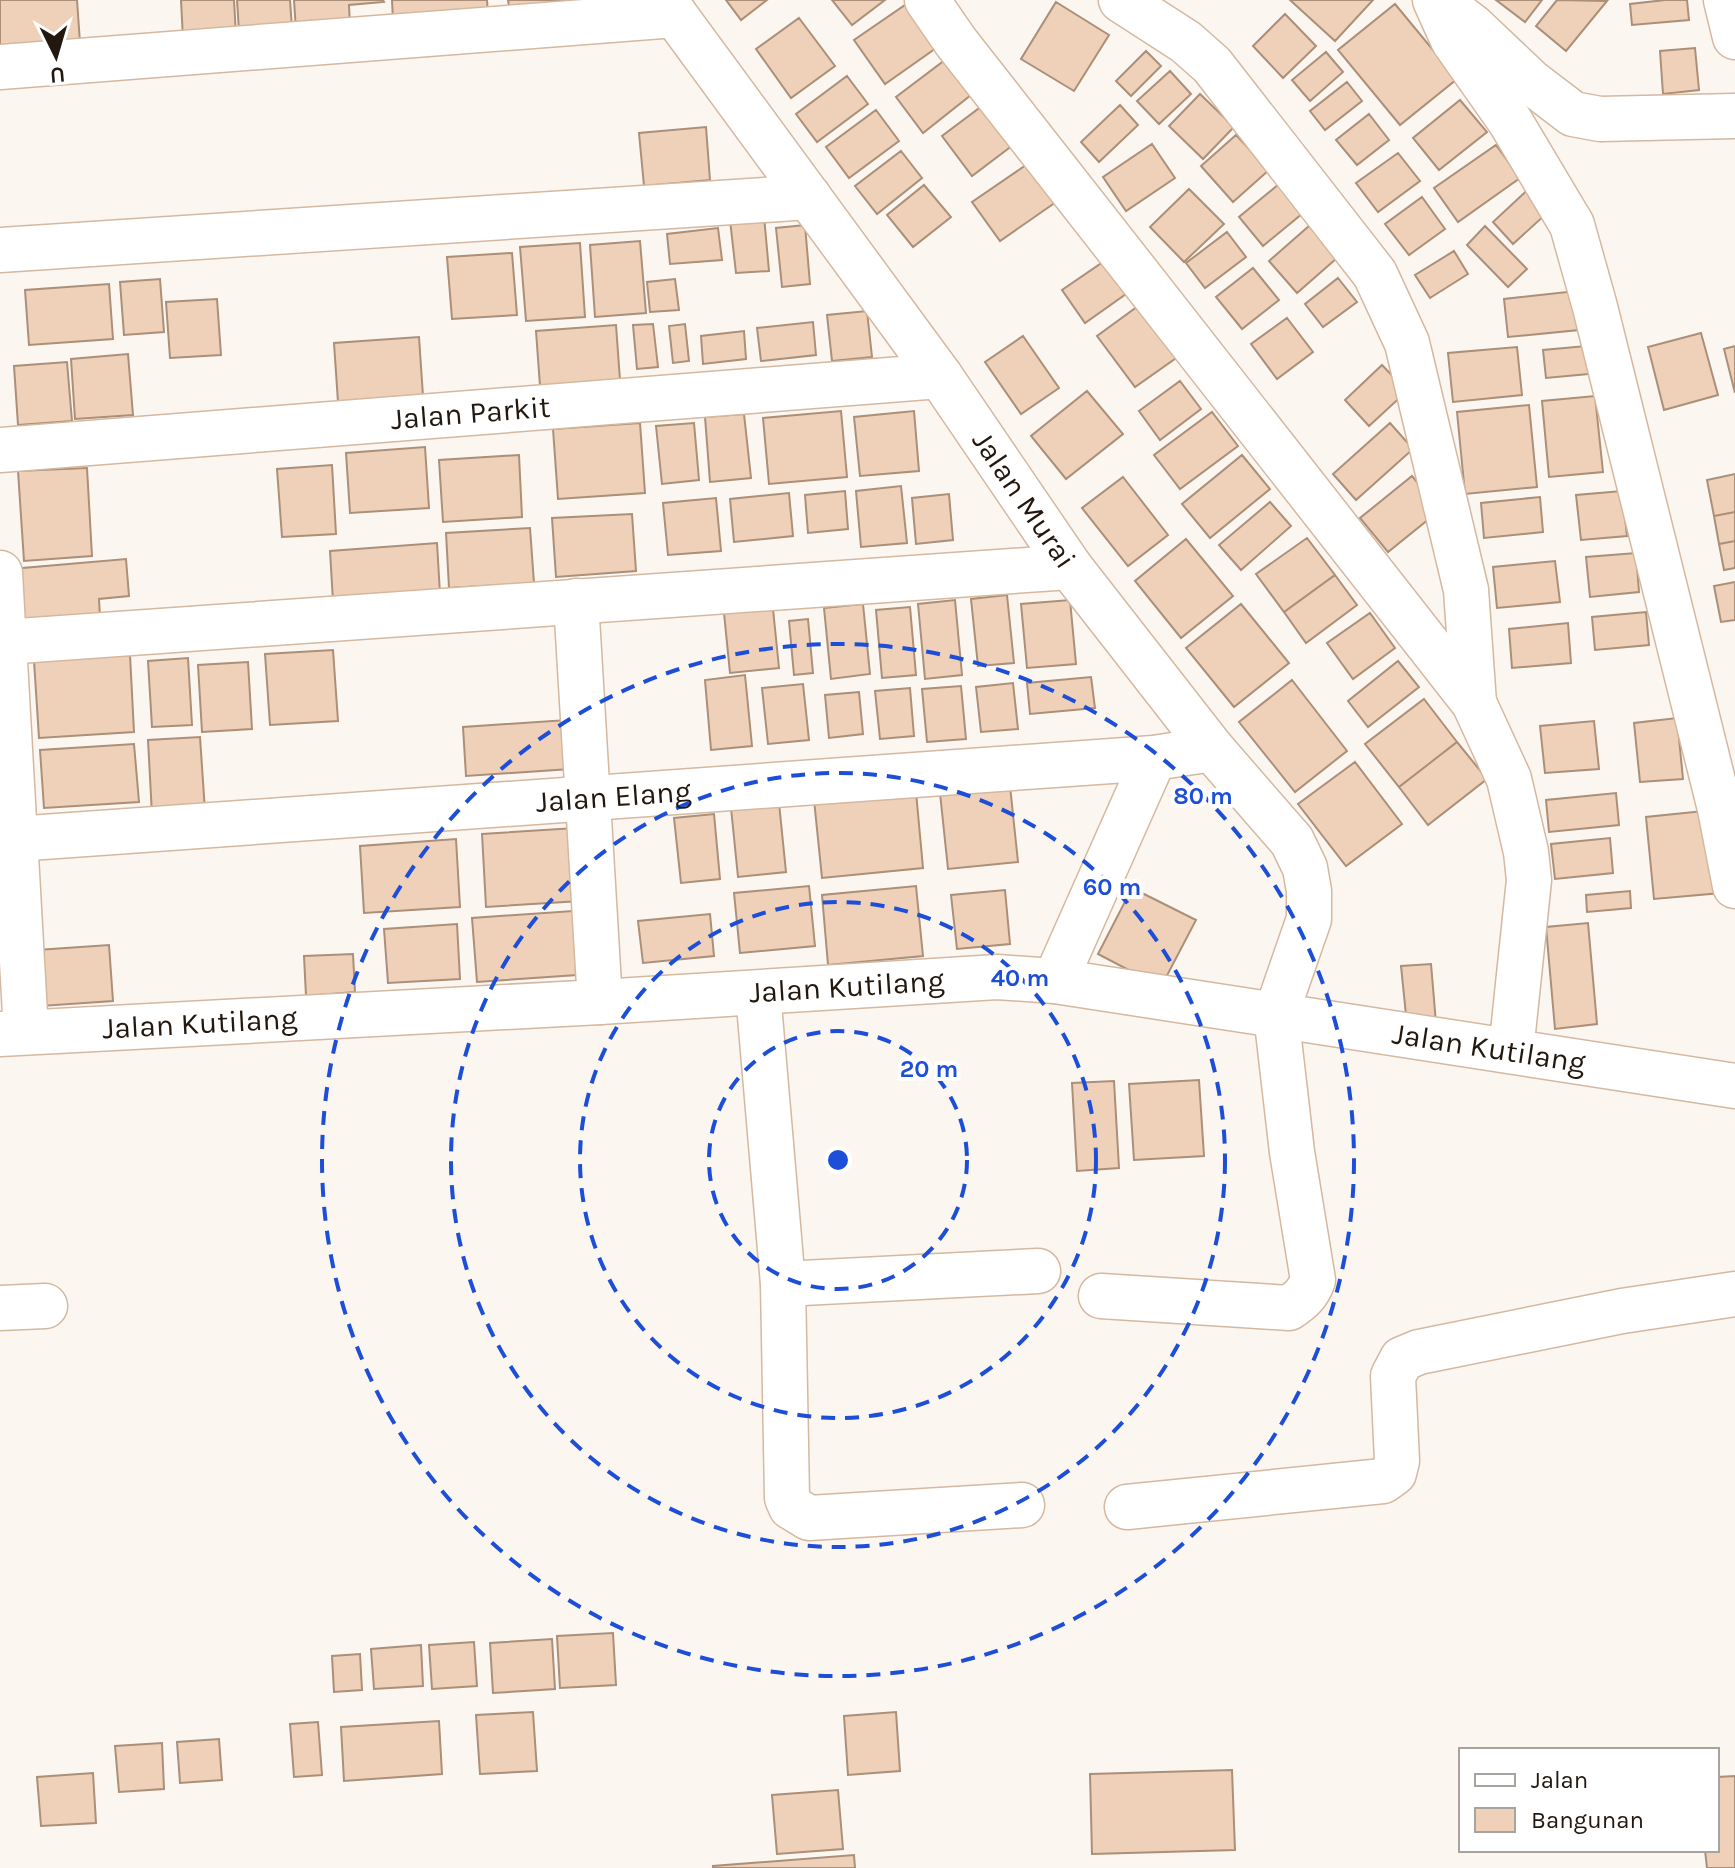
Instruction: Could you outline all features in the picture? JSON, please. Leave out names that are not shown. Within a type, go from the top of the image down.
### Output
[{"type":"street","points":[[927,0],[956,42],[1474,703],[1509,779],[1526,852],[1529,880],[1511,1051]]},
{"type":"street","points":[[1121,0],[1186,42],[1212,65],[1375,274],[1407,343],[1466,590],[1474,703]]},
{"type":"street","points":[[1436,0],[1473,27],[1531,82],[1573,114],[1600,119],[1735,116]]},
{"type":"street","points":[[1436,0],[1453,40],[1510,121],[1572,225],[1720,809],[1735,886]]},
{"type":"street","points":[[1726,0],[1735,37]]},
{"type":"street","points":[[0,67],[670,7]]},
{"type":"street","name":"Jalan Murai","points":[[670,7],[940,376],[1070,567],[1212,749],[1292,841],[1305,868],[1309,919],[1276,1014]]},
{"type":"street","points":[[0,250],[809,197]]},
{"type":"street","name":"Jalan Parkit","points":[[0,450],[940,376]]},
{"type":"street","points":[[4,642],[1070,567]]},
{"type":"street","points":[[0,573],[15,839],[13,1033]]},
{"type":"street","points":[[1414,625],[1466,590]]},
{"type":"street","points":[[576,601],[600,1002]]},
{"type":"street","name":"Jalan Elang","points":[[15,839],[1154,758],[1212,749]]},
{"type":"street","points":[[1055,981],[1154,758]]},
{"type":"street","name":"Jalan Kutilang","points":[[13,1033],[600,1002],[997,977],[1055,981],[1735,1086]]},
{"type":"street","points":[[758,993],[783,1284],[787,1498],[791,1507],[809,1518],[1022,1505]]},
{"type":"street","points":[[1101,1296],[1289,1308],[1309,1290],[1313,1280],[1292,1152],[1276,1014]]},
{"type":"street","points":[[783,1284],[1038,1271]]},
{"type":"street","points":[[1127,1507],[1383,1481],[1394,1473],[1397,1461],[1393,1376],[1402,1359],[1419,1352],[1622,1311],[1735,1294]]},
{"type":"street","points":[[0,1308],[45,1306]]},
{"type":"building","points":[[0,0],[77,0],[80,43],[0,49]]},
{"type":"building","points":[[181,0],[234,0],[236,35],[183,39]]},
{"type":"building","points":[[237,0],[290,0],[292,28],[239,31]]},
{"type":"building","points":[[294,0],[384,2],[349,5],[350,27],[296,31]]},
{"type":"building","points":[[392,0],[487,0],[488,14],[393,21]]},
{"type":"building","points":[[508,0],[599,0],[509,6]]},
{"type":"building","points":[[726,0],[767,0],[741,20]]},
{"type":"building","points":[[832,0],[885,0],[852,25]]},
{"type":"building","points":[[1290,0],[1373,0],[1335,41]]},
{"type":"building","points":[[1496,0],[1542,0],[1525,22]]},
{"type":"building","points":[[1557,0],[1607,1],[1566,51],[1536,26]]},
{"type":"building","points":[[1687,0],[1689,20],[1632,25],[1630,4]]},
{"type":"building","points":[[1056,2],[1109,35],[1074,91],[1021,59]]},
{"type":"building","points":[[908,3],[939,46],[885,84],[854,40]]},
{"type":"building","points":[[1395,4],[1457,79],[1400,125],[1338,50]]},
{"type":"building","points":[[1285,14],[1316,46],[1283,78],[1253,46]]},
{"type":"building","points":[[799,18],[835,66],[791,98],[756,49]]},
{"type":"building","points":[[1695,48],[1699,90],[1663,94],[1660,51]]},
{"type":"building","points":[[1146,51],[1161,66],[1131,96],[1116,81]]},
{"type":"building","points":[[1326,52],[1343,72],[1310,101],[1292,80]]},
{"type":"building","points":[[949,57],[976,91],[923,133],[896,97]]},
{"type":"building","points":[[1170,71],[1191,94],[1159,124],[1137,101]]},
{"type":"building","points":[[847,76],[868,104],[817,142],[796,114]]},
{"type":"building","points":[[1347,82],[1362,101],[1325,130],[1310,111]]},
{"type":"building","points":[[1200,94],[1234,127],[1203,159],[1169,126]]},
{"type":"building","points":[[1460,100],[1487,132],[1439,170],[1413,138]]},
{"type":"building","points":[[986,103],[1017,142],[972,176],[942,136]]},
{"type":"building","points":[[1120,105],[1138,125],[1099,162],[1081,142]]},
{"type":"building","points":[[876,110],[899,141],[849,178],[826,147]]},
{"type":"building","points":[[1369,114],[1389,140],[1357,165],[1336,140]]},
{"type":"building","points":[[706,127],[710,180],[644,186],[639,133]]},
{"type":"building","points":[[1236,135],[1269,170],[1233,202],[1201,166]]},
{"type":"building","points":[[1152,144],[1175,178],[1126,211],[1103,177]]},
{"type":"building","points":[[1496,145],[1520,178],[1458,222],[1434,188]]},
{"type":"building","points":[[901,151],[922,178],[877,214],[855,186]]},
{"type":"building","points":[[1398,153],[1420,181],[1378,212],[1356,183]]},
{"type":"building","points":[[1029,163],[1056,202],[1000,241],[972,202]]},
{"type":"building","points":[[1536,182],[1557,204],[1513,244],[1493,222]]},
{"type":"building","points":[[1279,184],[1303,213],[1263,246],[1239,217]]},
{"type":"building","points":[[924,185],[951,217],[913,247],[887,215]]},
{"type":"building","points":[[1189,189],[1224,224],[1184,262],[1150,227]]},
{"type":"building","points":[[1422,197],[1445,229],[1409,255],[1385,224]]},
{"type":"building","points":[[764,216],[769,271],[736,273],[730,220]]},
{"type":"building","points":[[1317,219],[1345,251],[1297,293],[1269,261]]},
{"type":"building","points":[[805,225],[810,284],[782,287],[776,228]]},
{"type":"building","points":[[1485,226],[1527,269],[1508,287],[1467,245]]},
{"type":"building","points":[[718,228],[722,260],[670,264],[667,234]]},
{"type":"building","points":[[1227,232],[1246,257],[1205,288],[1186,263]]},
{"type":"building","points":[[640,241],[646,313],[595,317],[590,245]]},
{"type":"building","points":[[580,243],[585,317],[526,321],[520,247]]},
{"type":"building","points":[[1454,251],[1468,274],[1430,298],[1415,275]]},
{"type":"building","points":[[512,253],[517,315],[452,319],[447,257]]},
{"type":"building","points":[[1103,262],[1126,294],[1085,323],[1062,290]]},
{"type":"building","points":[[1253,268],[1279,300],[1242,329],[1216,297]]},
{"type":"building","points":[[1338,278],[1357,302],[1323,327],[1305,304]]},
{"type":"building","points":[[160,279],[164,332],[124,335],[120,282]]},
{"type":"building","points":[[675,279],[679,310],[650,312],[647,282]]},
{"type":"building","points":[[109,284],[113,339],[29,345],[25,290]]},
{"type":"building","points":[[1576,291],[1579,330],[1508,337],[1504,299]]},
{"type":"building","points":[[217,299],[221,355],[170,358],[166,302]]},
{"type":"building","points":[[1141,304],[1179,356],[1135,387],[1097,336]]},
{"type":"building","points":[[867,311],[872,357],[832,361],[827,315]]},
{"type":"building","points":[[1287,318],[1313,352],[1277,379],[1251,344]]},
{"type":"building","points":[[813,322],[816,355],[761,361],[757,328]]},
{"type":"building","points":[[653,324],[658,367],[637,369],[633,325]]},
{"type":"building","points":[[685,324],[689,361],[673,363],[669,326]]},
{"type":"building","points":[[616,325],[620,380],[540,386],[536,331]]},
{"type":"building","points":[[744,331],[746,359],[703,364],[701,336]]},
{"type":"building","points":[[1701,333],[1718,395],[1664,410],[1648,347]]},
{"type":"building","points":[[1023,336],[1059,388],[1021,414],[985,362]]},
{"type":"building","points":[[419,337],[423,396],[338,402],[334,343]]},
{"type":"building","points":[[1597,345],[1599,373],[1546,378],[1543,350]]},
{"type":"building","points":[[1735,346],[1735,393],[1724,349]]},
{"type":"building","points":[[1517,347],[1522,395],[1453,402],[1448,353]]},
{"type":"building","points":[[128,354],[133,415],[75,419],[71,359]]},
{"type":"building","points":[[67,362],[72,421],[18,425],[14,366]]},
{"type":"building","points":[[1382,365],[1407,391],[1369,426],[1345,400]]},
{"type":"building","points":[[1180,381],[1201,409],[1160,440],[1139,411]]},
{"type":"building","points":[[1087,391],[1123,434],[1066,479],[1031,436]]},
{"type":"building","points":[[1595,396],[1603,472],[1549,477],[1542,401]]},
{"type":"building","points":[[1529,405],[1537,487],[1465,494],[1457,412]]},
{"type":"building","points":[[841,411],[847,477],[769,484],[763,418]]},
{"type":"building","points":[[914,411],[919,471],[860,476],[854,417]]},
{"type":"building","points":[[1212,412],[1238,446],[1180,489],[1154,455]]},
{"type":"building","points":[[744,414],[751,478],[710,482],[705,417]]},
{"type":"building","points":[[640,423],[645,493],[558,499],[553,429]]},
{"type":"building","points":[[694,423],[699,480],[662,484],[656,426]]},
{"type":"building","points":[[1390,423],[1413,449],[1356,500],[1333,474]]},
{"type":"building","points":[[425,447],[429,508],[350,513],[346,453]]},
{"type":"building","points":[[519,455],[522,517],[443,522],[439,460]]},
{"type":"building","points":[[1242,455],[1270,489],[1210,538],[1182,504]]},
{"type":"building","points":[[332,465],[336,534],[282,537],[277,469]]},
{"type":"building","points":[[87,468],[92,556],[24,561],[18,471]]},
{"type":"building","points":[[1735,474],[1735,512],[1714,516],[1707,480]]},
{"type":"building","points":[[1412,476],[1440,510],[1388,552],[1360,518]]},
{"type":"building","points":[[1123,477],[1168,535],[1128,566],[1082,508]]},
{"type":"building","points":[[901,486],[907,543],[861,547],[856,491]]},
{"type":"building","points":[[845,491],[848,529],[808,533],[805,495]]},
{"type":"building","points":[[1622,491],[1627,536],[1581,540],[1576,495]]},
{"type":"building","points":[[789,493],[793,536],[734,542],[730,499]]},
{"type":"building","points":[[949,494],[953,540],[916,544],[912,498]]},
{"type":"building","points":[[1540,497],[1543,532],[1484,538],[1481,503]]},
{"type":"building","points":[[716,498],[721,551],[668,555],[663,503]]},
{"type":"building","points":[[1270,502],[1291,526],[1241,570],[1219,545]]},
{"type":"building","points":[[1735,512],[1735,541],[1719,544],[1714,516]]},
{"type":"building","points":[[632,514],[636,571],[556,577],[552,518]]},
{"type":"building","points":[[530,528],[534,583],[449,588],[446,533]]},
{"type":"building","points":[[1307,538],[1335,575],[1284,612],[1256,574]]},
{"type":"building","points":[[1186,539],[1233,596],[1181,638],[1135,581]]},
{"type":"building","points":[[1735,541],[1735,568],[1724,570],[1719,544]]},
{"type":"building","points":[[437,543],[440,594],[333,601],[330,551]]},
{"type":"building","points":[[1636,553],[1639,592],[1590,597],[1586,557]]},
{"type":"building","points":[[126,559],[129,596],[99,599],[100,617],[16,625],[11,569]]},
{"type":"building","points":[[1555,561],[1560,602],[1497,608],[1493,567]]},
{"type":"building","points":[[1335,575],[1357,605],[1306,643],[1284,612]]},
{"type":"building","points":[[1735,582],[1735,620],[1721,622],[1714,586]]},
{"type":"building","points":[[1007,595],[1014,663],[978,666],[971,599]]},
{"type":"building","points":[[955,600],[962,675],[925,679],[918,604]]},
{"type":"building","points":[[1070,600],[1076,664],[1027,668],[1021,604]]},
{"type":"building","points":[[863,604],[870,674],[831,679],[824,608]]},
{"type":"building","points":[[1241,604],[1289,663],[1234,707],[1186,648]]},
{"type":"building","points":[[910,607],[916,675],[882,678],[876,610]]},
{"type":"building","points":[[773,609],[779,668],[730,673],[724,613]]},
{"type":"building","points":[[1646,612],[1649,645],[1595,650],[1592,617]]},
{"type":"building","points":[[1370,613],[1395,648],[1353,679],[1327,643]]},
{"type":"building","points":[[808,619],[813,673],[794,675],[789,621]]},
{"type":"building","points":[[1568,623],[1571,663],[1512,668],[1509,629]]},
{"type":"building","points":[[333,650],[338,721],[270,725],[265,654]]},
{"type":"building","points":[[130,655],[134,732],[39,738],[34,661]]},
{"type":"building","points":[[188,658],[192,725],[152,727],[148,661]]},
{"type":"building","points":[[1398,661],[1419,687],[1368,727],[1348,701]]},
{"type":"building","points":[[248,662],[252,729],[202,732],[198,665]]},
{"type":"building","points":[[745,675],[752,746],[711,750],[705,680]]},
{"type":"building","points":[[1091,677],[1095,708],[1030,714],[1027,683]]},
{"type":"building","points":[[1292,680],[1347,751],[1295,792],[1239,722]]},
{"type":"building","points":[[1013,683],[1018,729],[981,732],[976,687]]},
{"type":"building","points":[[803,684],[809,740],[768,744],[762,688]]},
{"type":"building","points":[[961,686],[966,739],[927,742],[922,689]]},
{"type":"building","points":[[910,688],[914,736],[880,739],[875,691]]},
{"type":"building","points":[[859,692],[863,734],[829,738],[825,695]]},
{"type":"building","points":[[1424,699],[1457,742],[1399,787],[1365,744]]},
{"type":"building","points":[[1677,718],[1683,779],[1640,782],[1634,723]]},
{"type":"building","points":[[567,720],[570,769],[466,776],[463,727]]},
{"type":"building","points":[[1594,721],[1599,769],[1545,773],[1540,726]]},
{"type":"building","points":[[200,737],[205,811],[152,815],[148,740]]},
{"type":"building","points":[[1457,742],[1487,779],[1428,825],[1399,787]]},
{"type":"building","points":[[134,744],[139,802],[44,808],[40,750]]},
{"type":"building","points":[[1355,762],[1402,824],[1346,866],[1298,804]]},
{"type":"building","points":[[915,781],[923,868],[822,878],[813,790]]},
{"type":"building","points":[[1010,786],[1018,862],[948,869],[940,793]]},
{"type":"building","points":[[1616,793],[1619,825],[1549,832],[1546,800]]},
{"type":"building","points":[[779,803],[786,872],[738,877],[731,808]]},
{"type":"building","points":[[1713,810],[1721,893],[1654,899],[1646,817]]},
{"type":"building","points":[[714,814],[720,879],[681,883],[674,818]]},
{"type":"building","points":[[575,828],[580,901],[486,907],[482,834]]},
{"type":"building","points":[[1610,838],[1613,873],[1555,879],[1551,844]]},
{"type":"building","points":[[456,839],[460,907],[364,913],[360,846]]},
{"type":"building","points":[[809,886],[815,946],[740,953],[734,893]]},
{"type":"building","points":[[916,886],[923,956],[828,965],[822,895]]},
{"type":"building","points":[[1132,888],[1196,920],[1161,987],[1098,954]]},
{"type":"building","points":[[1005,890],[1010,944],[957,949],[951,895]]},
{"type":"building","points":[[1630,891],[1631,908],[1587,912],[1586,895]]},
{"type":"building","points":[[573,911],[577,975],[477,982],[472,918]]},
{"type":"building","points":[[710,914],[714,956],[643,963],[638,921]]},
{"type":"building","points":[[1588,923],[1597,1024],[1555,1029],[1546,927]]},
{"type":"building","points":[[457,924],[460,979],[388,983],[384,929]]},
{"type":"building","points":[[109,945],[113,1001],[41,1006],[37,950]]},
{"type":"building","points":[[353,954],[355,992],[306,996],[304,956]]},
{"type":"building","points":[[1431,964],[1436,1023],[1407,1025],[1401,966]]},
{"type":"building","points":[[1199,1080],[1204,1156],[1134,1160],[1129,1084]]},
{"type":"building","points":[[1114,1081],[1119,1168],[1077,1171],[1072,1083]]},
{"type":"building","points":[[613,1633],[616,1685],[560,1688],[557,1636]]},
{"type":"building","points":[[552,1639],[555,1689],[493,1693],[490,1643]]},
{"type":"building","points":[[474,1642],[477,1686],[432,1689],[429,1645]]},
{"type":"building","points":[[421,1645],[423,1686],[374,1689],[371,1649]]},
{"type":"building","points":[[360,1654],[362,1690],[334,1692],[332,1656]]},
{"type":"building","points":[[533,1712],[537,1771],[480,1774],[476,1715]]},
{"type":"building","points":[[896,1712],[900,1771],[848,1775],[844,1716]]},
{"type":"building","points":[[439,1721],[442,1774],[344,1781],[341,1727]]},
{"type":"building","points":[[318,1722],[322,1775],[294,1777],[290,1724]]},
{"type":"building","points":[[219,1739],[222,1780],[180,1783],[177,1742]]},
{"type":"building","points":[[162,1743],[164,1789],[119,1792],[115,1746]]},
{"type":"building","points":[[1232,1770],[1235,1850],[1092,1854],[1090,1774]]},
{"type":"building","points":[[93,1773],[96,1823],[41,1826],[37,1777]]},
{"type":"building","points":[[1735,1776],[1735,1868],[1707,1868],[1705,1852],[1719,1852],[1719,1777]]},
{"type":"building","points":[[838,1790],[843,1849],[777,1854],[772,1795]]},
{"type":"building","points":[[854,1855],[855,1868],[713,1868],[713,1866]]}]
